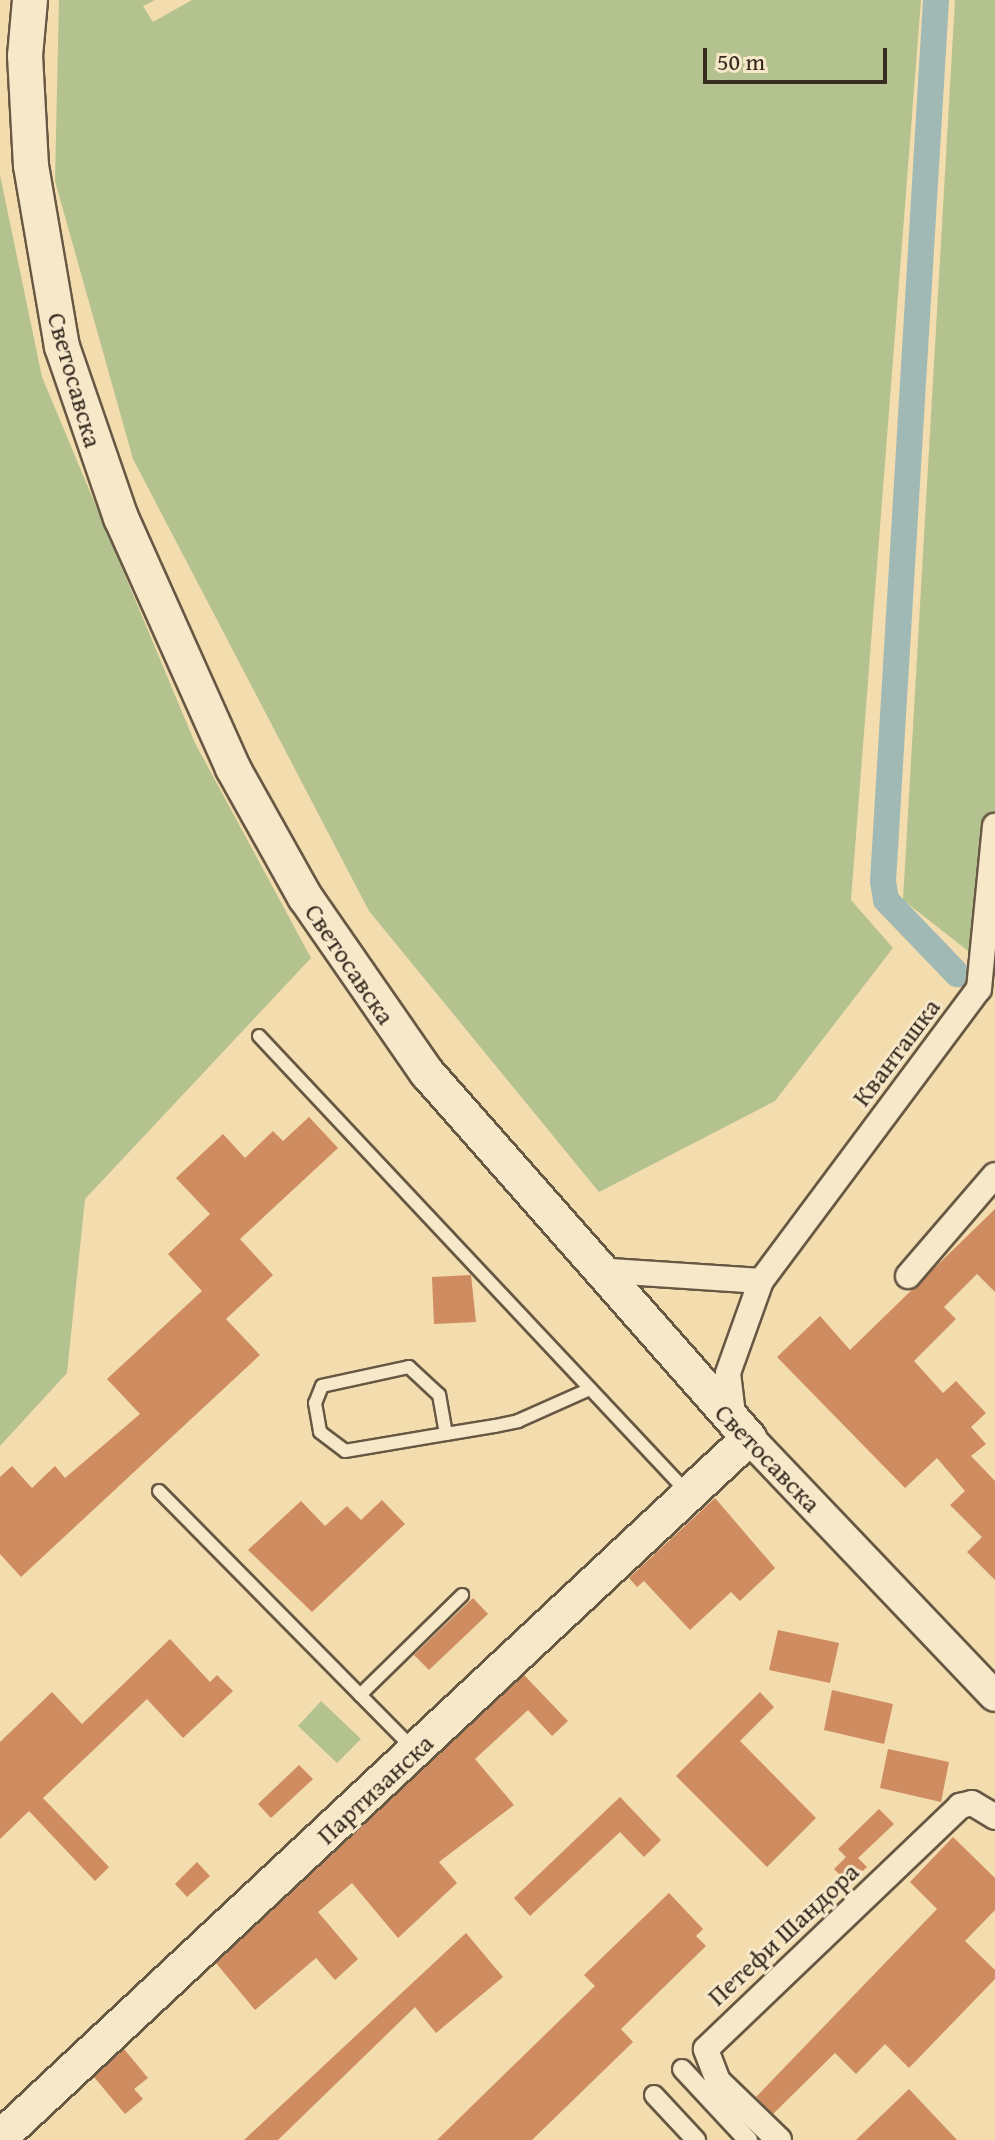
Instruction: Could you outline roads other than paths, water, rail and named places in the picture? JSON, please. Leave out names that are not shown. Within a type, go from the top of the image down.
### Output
[{"type":"main road","points":[[12,0],[25,56]]},
{"type":"main road","points":[[25,56],[30,0]]},
{"type":"main road","name":"Светосавска","points":[[25,56],[39,232],[62,347],[101,469],[200,701],[347,963],[427,1073],[594,1270],[741,1430]]},
{"type":"main road","name":"Партизанска","points":[[0,2138],[689,1494],[741,1430]]},
{"type":"street","name":"Кванташка","points":[[741,1430],[728,1373],[761,1281],[987,994],[995,826]]},
{"type":"street","points":[[908,1276],[995,1175]]},
{"type":"street","points":[[594,1270],[761,1281]]},
{"type":"street","name":"Светосавска","points":[[741,1430],[995,1696]]},
{"type":"street","name":"Петефи Шандора","points":[[779,2140],[718,2081],[706,2049],[960,1806],[972,1803],[995,1817]]},
{"type":"street","points":[[682,2069],[748,2140]]},
{"type":"street","points":[[654,2095],[696,2140]]},
{"type":"lane","points":[[259,1036],[689,1494]]},
{"type":"lane","points":[[446,1434],[439,1395],[409,1367],[322,1386],[315,1403],[320,1432],[345,1451],[446,1434],[518,1421],[590,1389]]},
{"type":"lane","points":[[159,1491],[415,1751]]},
{"type":"lane","points":[[360,1695],[462,1595]]},
{"type":"waterway","points":[[936,0],[883,881],[886,900],[957,974]]}]
